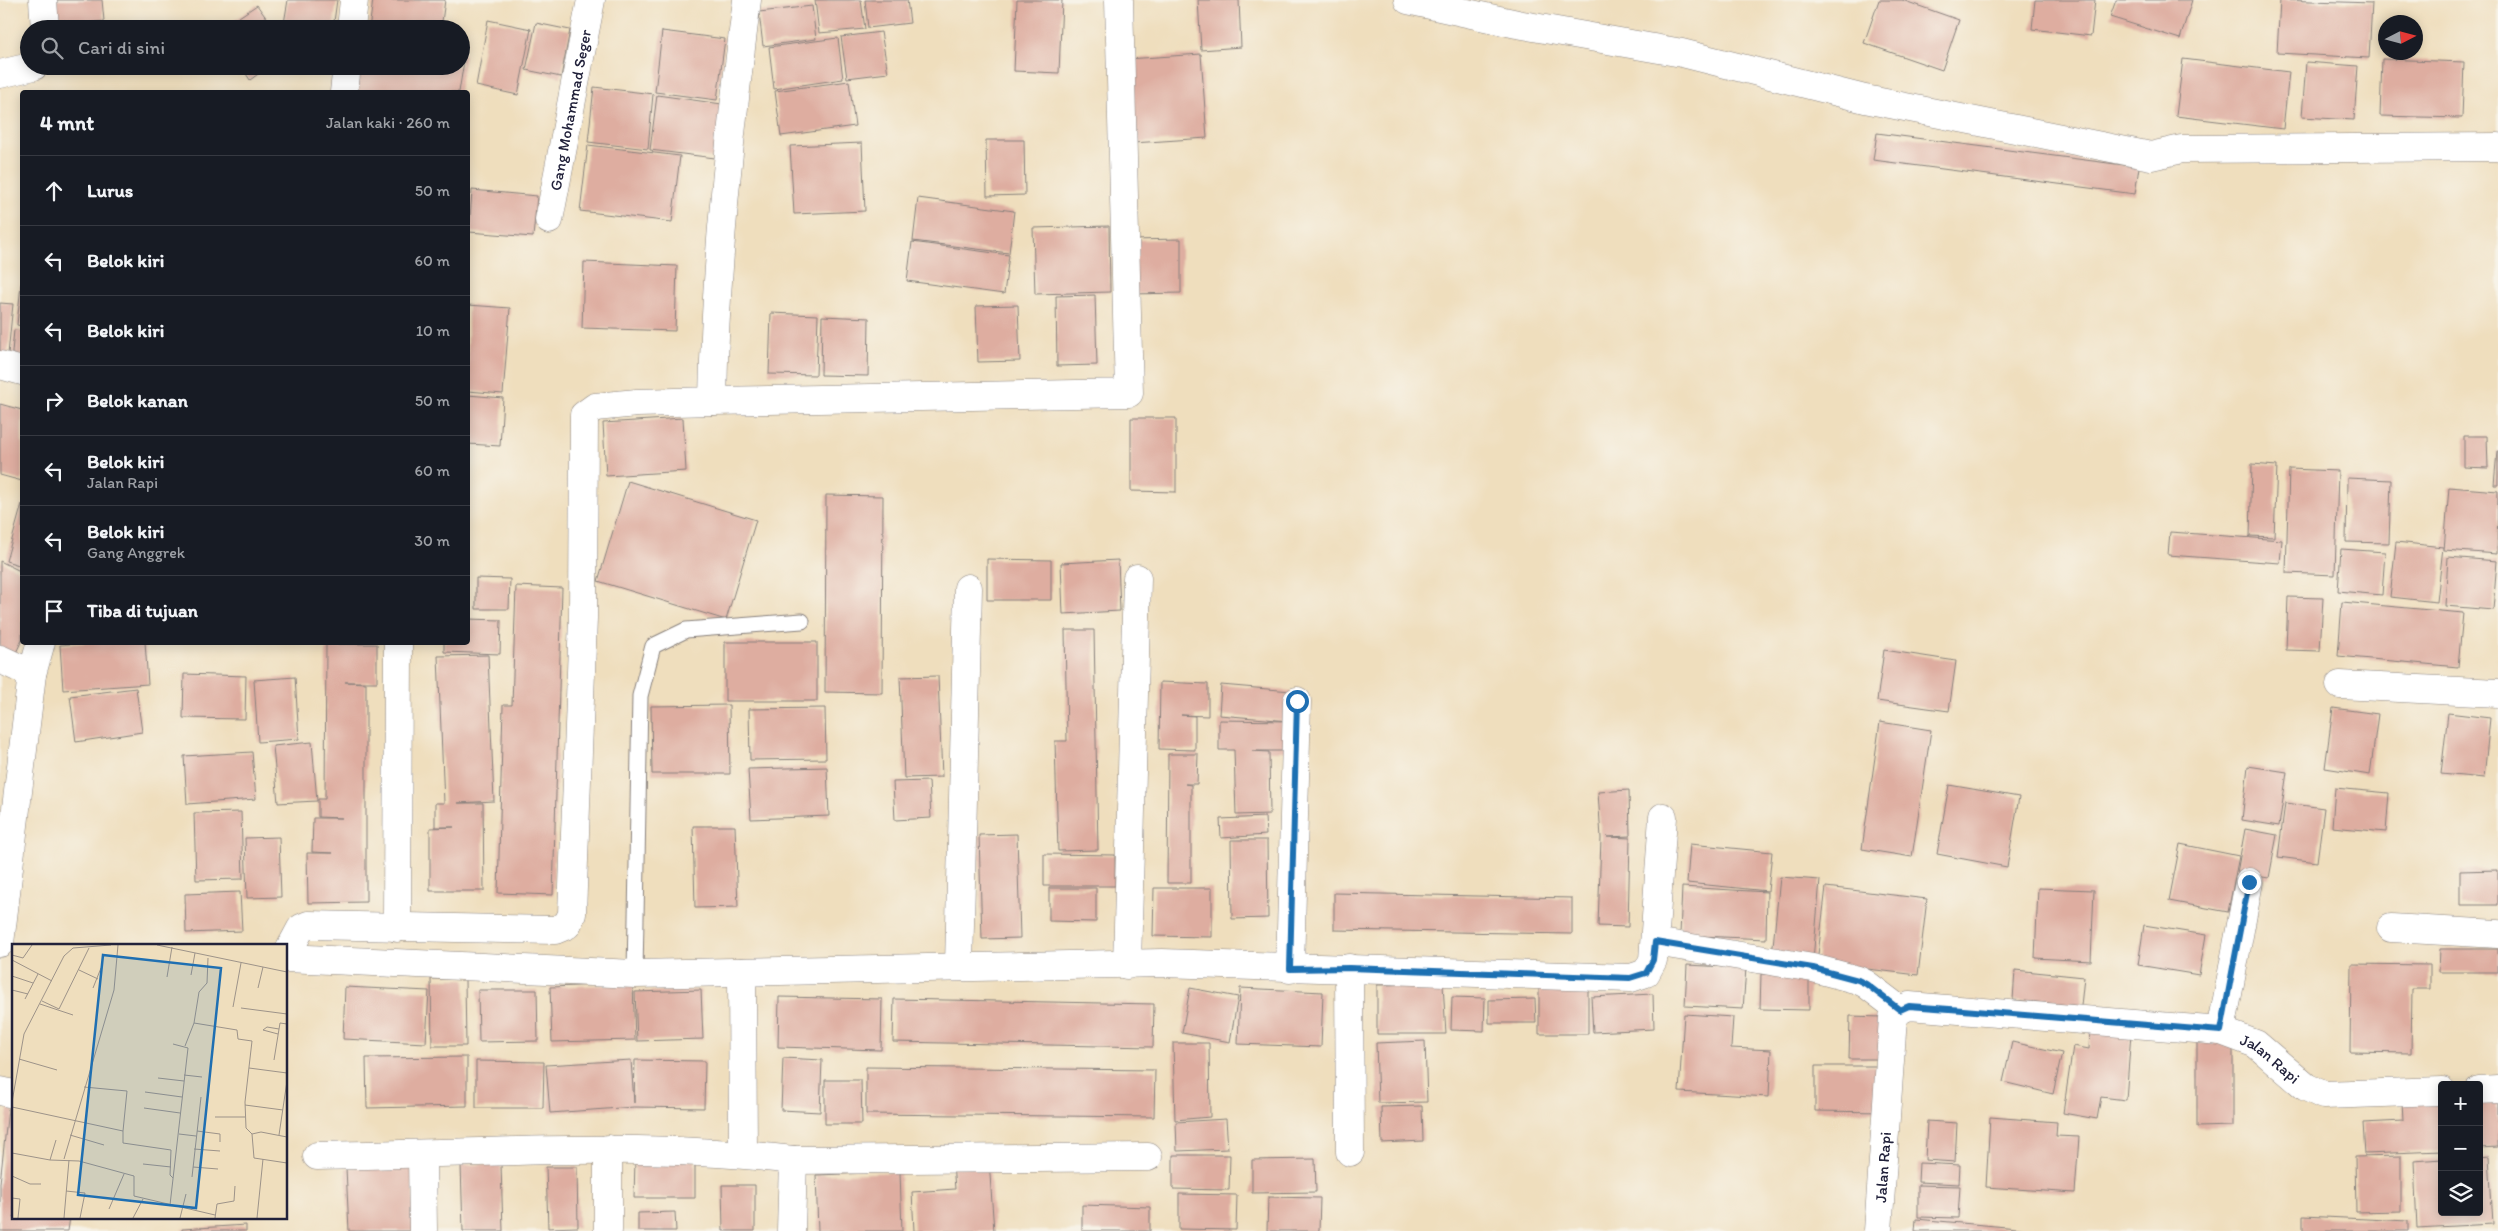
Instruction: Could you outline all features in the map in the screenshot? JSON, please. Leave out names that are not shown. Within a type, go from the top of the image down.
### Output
[{"type":"street","points":[[43,0],[44,20]]},
{"type":"street","points":[[352,20],[354,0]]},
{"type":"street","name":"Gang Mohammad Seger","points":[[548,220],[591,0]]},
{"type":"street","points":[[713,401],[714,324],[735,90],[747,0]]},
{"type":"street","points":[[288,953],[301,928],[308,925],[555,930],[567,925],[572,914],[584,618],[584,415],[595,406],[713,401],[1129,393],[1120,0]]},
{"type":"street","points":[[1408,0],[1517,24],[1682,53],[1866,98],[2152,156],[2182,149],[2498,147]]},
{"type":"street","points":[[0,74],[20,69]]},
{"type":"street","points":[[344,90],[346,75]]},
{"type":"street","points":[[0,365],[20,370]]},
{"type":"street","points":[[1127,965],[1137,578]]},
{"type":"street","points":[[959,966],[968,588]]},
{"type":"street","points":[[0,943],[32,674],[40,645]]},
{"type":"street","points":[[397,928],[398,645]]},
{"type":"street","points":[[0,659],[32,674]]},
{"type":"street","points":[[2340,685],[2498,693]]},
{"type":"street","points":[[1290,969],[1297,701]]},
{"type":"street","points":[[288,957],[635,974],[1162,963],[1290,969],[1349,968],[1630,978],[1646,973],[1653,960],[1663,817]]},
{"type":"street","points":[[2221,1031],[2249,882]]},
{"type":"street","points":[[2391,928],[2498,934]]},
{"type":"street","points":[[1655,942],[1813,968],[1858,980],[1900,1010]]},
{"type":"street","points":[[1349,968],[1350,1152]]},
{"type":"street","points":[[742,972],[743,1154]]},
{"type":"street","name":"Jalan Rapi","points":[[1878,1231],[1893,1018],[1900,1010],[1909,1006],[2221,1031],[2256,1044],[2306,1087],[2324,1095],[2438,1091]]},
{"type":"street","points":[[2483,1090],[2498,1089]]},
{"type":"street","points":[[608,1149],[608,1231]]},
{"type":"street","points":[[317,1156],[608,1149],[743,1154],[793,1160],[1148,1157]]},
{"type":"street","points":[[422,1154],[423,1231]]},
{"type":"street","points":[[791,1231],[793,1160]]},
{"type":"lane","points":[[635,974],[640,696],[653,646],[686,630],[802,621]]},
{"type":"building","points":[[50,0],[102,0],[104,20],[51,20]]},
{"type":"building","points":[[288,0],[337,0],[334,20],[285,20]]},
{"type":"building","points":[[373,0],[445,0],[442,20],[370,20]]},
{"type":"building","points":[[815,0],[861,0],[865,29],[819,33]]},
{"type":"building","points":[[865,0],[907,0],[910,23],[868,28]]},
{"type":"building","points":[[1017,0],[1062,0],[1059,73],[1014,71]]},
{"type":"building","points":[[1198,0],[1239,0],[1241,47],[1201,50]]},
{"type":"building","points":[[1879,0],[1902,0],[1959,20],[1942,70],[1864,43]]},
{"type":"building","points":[[2035,0],[2095,0],[2091,36],[2032,29]]},
{"type":"building","points":[[2116,0],[2192,0],[2180,39],[2110,17]]},
{"type":"building","points":[[2280,0],[2372,3],[2369,58],[2277,53]]},
{"type":"building","points":[[257,5],[268,20],[235,20]]},
{"type":"building","points":[[812,6],[816,39],[763,46],[759,12]]},
{"type":"building","points":[[488,20],[531,29],[518,95],[476,86]]},
{"type":"building","points":[[536,23],[570,30],[561,77],[526,70]]},
{"type":"building","points":[[662,31],[725,39],[717,100],[655,92]]},
{"type":"building","points":[[881,32],[888,73],[847,78],[841,37]]},
{"type":"building","points":[[838,38],[843,79],[774,89],[769,47]]},
{"type":"building","points":[[1201,54],[1207,138],[1133,143],[1128,59]]},
{"type":"building","points":[[2183,59],[2289,72],[2283,129],[2176,116]]},
{"type":"building","points":[[2382,60],[2464,62],[2462,118],[2380,116]]},
{"type":"building","points":[[2306,62],[2358,66],[2354,120],[2302,117]]},
{"type":"building","points":[[247,75],[257,75],[250,80]]},
{"type":"building","points":[[357,75],[462,75],[459,90],[354,90]]},
{"type":"building","points":[[849,81],[855,126],[781,136],[775,91]]},
{"type":"building","points":[[594,87],[653,94],[648,149],[588,142]]},
{"type":"building","points":[[657,95],[722,104],[715,158],[650,150]]},
{"type":"building","points":[[1877,133],[2139,167],[2135,194],[1873,160]]},
{"type":"building","points":[[986,140],[1024,140],[1025,195],[987,196]]},
{"type":"building","points":[[862,143],[865,211],[794,214],[790,146]]},
{"type":"building","points":[[588,145],[680,156],[672,222],[580,211]]},
{"type":"building","points":[[472,190],[537,196],[533,237],[470,232]]},
{"type":"building","points":[[918,198],[1014,211],[1009,253],[913,241]]},
{"type":"building","points":[[1109,226],[1110,292],[1035,294],[1033,228]]},
{"type":"building","points":[[1181,239],[1181,293],[1132,294],[1131,240]]},
{"type":"building","points":[[912,242],[1009,255],[1004,294],[907,281]]},
{"type":"building","points":[[584,262],[677,266],[675,331],[582,328]]},
{"type":"building","points":[[20,294],[20,326],[17,325]]},
{"type":"building","points":[[1095,295],[1097,365],[1057,366],[1056,296]]},
{"type":"building","points":[[0,303],[13,304],[8,354],[0,353]]},
{"type":"building","points":[[470,305],[510,308],[503,394],[470,391]]},
{"type":"building","points":[[1018,305],[1020,361],[978,362],[976,306]]},
{"type":"building","points":[[771,313],[818,315],[816,375],[769,374]]},
{"type":"building","points":[[822,316],[869,318],[868,376],[821,375]]},
{"type":"building","points":[[14,330],[20,331],[20,364],[11,363]]},
{"type":"building","points":[[470,395],[503,398],[500,446],[470,444]]},
{"type":"building","points":[[0,404],[20,409],[20,480],[0,475]]},
{"type":"building","points":[[683,418],[686,471],[606,476],[603,423]]},
{"type":"building","points":[[1131,418],[1176,418],[1176,492],[1131,491]]},
{"type":"building","points":[[2464,436],[2487,436],[2488,468],[2464,467]]},
{"type":"building","points":[[2497,451],[2498,485],[2494,485]]},
{"type":"building","points":[[2252,464],[2277,466],[2274,537],[2250,536]]},
{"type":"building","points":[[2289,469],[2338,471],[2335,575],[2286,573]]},
{"type":"building","points":[[2347,478],[2391,480],[2389,543],[2346,542]]},
{"type":"building","points":[[628,481],[756,520],[726,620],[598,581]]},
{"type":"building","points":[[2449,487],[2498,491],[2497,554],[2444,550]]},
{"type":"building","points":[[826,495],[883,496],[882,693],[825,692]]},
{"type":"building","points":[[20,511],[20,565],[6,561]]},
{"type":"building","points":[[2170,532],[2282,540],[2280,563],[2168,555]]},
{"type":"building","points":[[2396,542],[2443,547],[2437,602],[2390,597]]},
{"type":"building","points":[[2341,549],[2385,552],[2382,595],[2338,591]]},
{"type":"building","points":[[2448,557],[2497,561],[2493,610],[2445,606]]},
{"type":"building","points":[[987,559],[1051,560],[1051,600],[987,600]]},
{"type":"building","points":[[1118,560],[1120,611],[1063,614],[1061,563]]},
{"type":"building","points":[[0,561],[20,571],[20,644],[13,659],[0,653]]},
{"type":"building","points":[[476,578],[510,579],[509,609],[476,609]]},
{"type":"building","points":[[516,586],[562,588],[553,895],[498,893],[503,705],[512,705]]},
{"type":"building","points":[[2288,597],[2323,598],[2320,651],[2286,650]]},
{"type":"building","points":[[2342,602],[2463,613],[2458,667],[2338,656]]},
{"type":"building","points":[[470,619],[501,620],[500,654],[444,652],[444,645],[470,645]]},
{"type":"building","points":[[1065,630],[1094,630],[1098,850],[1058,851],[1055,741],[1067,741]]},
{"type":"building","points":[[725,642],[817,642],[817,701],[725,701]]},
{"type":"building","points":[[60,645],[145,645],[148,684],[63,690]]},
{"type":"building","points":[[326,645],[377,645],[377,682],[345,682],[366,683],[366,902],[308,903],[307,853],[333,853],[312,852],[313,818],[342,818],[318,817],[318,799],[325,799]]},
{"type":"building","points":[[1884,650],[1956,661],[1949,711],[1877,701]]},
{"type":"building","points":[[488,655],[494,801],[458,803],[483,803],[484,891],[430,891],[430,828],[454,827],[435,827],[435,803],[444,803],[438,656]]},
{"type":"building","points":[[184,674],[246,676],[245,719],[183,718]]},
{"type":"building","points":[[938,676],[942,777],[904,778],[900,677]]},
{"type":"building","points":[[295,677],[299,739],[258,742],[254,680]]},
{"type":"building","points":[[1160,682],[1208,684],[1208,716],[1181,715],[1195,716],[1195,750],[1159,749]]},
{"type":"building","points":[[1221,685],[1291,691],[1289,721],[1219,715]]},
{"type":"building","points":[[136,688],[142,732],[76,742],[70,696]]},
{"type":"building","points":[[729,705],[730,774],[652,774],[651,706]]},
{"type":"building","points":[[825,708],[826,759],[750,760],[749,709]]},
{"type":"building","points":[[2333,708],[2378,714],[2370,775],[2325,768]]},
{"type":"building","points":[[2448,713],[2490,718],[2484,778],[2441,774]]},
{"type":"building","points":[[1219,720],[1289,721],[1289,751],[1252,751],[1269,752],[1270,814],[1236,815],[1234,750],[1219,750]]},
{"type":"building","points":[[1880,722],[1931,730],[1912,857],[1862,849]]},
{"type":"building","points":[[312,742],[317,801],[278,803],[273,746]]},
{"type":"building","points":[[252,752],[256,799],[187,804],[184,756]]},
{"type":"building","points":[[1168,754],[1198,754],[1197,784],[1185,784],[1191,785],[1191,883],[1167,883]]},
{"type":"building","points":[[2248,766],[2287,772],[2279,826],[2242,820]]},
{"type":"building","points":[[827,767],[829,816],[751,819],[748,769]]},
{"type":"building","points":[[929,781],[931,818],[895,820],[893,782]]},
{"type":"building","points":[[1949,785],[2019,797],[2007,867],[1937,854]]},
{"type":"building","points":[[2335,788],[2389,793],[2386,832],[2332,827]]},
{"type":"building","points":[[1629,790],[1630,836],[1607,837],[1630,838],[1628,927],[1598,926],[1601,838],[1598,792]]},
{"type":"building","points":[[2285,803],[2324,808],[2317,862],[2278,857]]},
{"type":"building","points":[[241,812],[243,879],[196,880],[194,813]]},
{"type":"building","points":[[1265,817],[1266,835],[1221,838],[1220,819]]},
{"type":"building","points":[[693,826],[735,826],[738,907],[695,908]]},
{"type":"building","points":[[2245,829],[2277,835],[2269,878],[2237,873]]},
{"type":"building","points":[[1017,834],[1020,938],[982,939],[979,835]]},
{"type":"building","points":[[279,837],[281,897],[247,898],[245,838]]},
{"type":"building","points":[[1231,840],[1267,840],[1268,918],[1232,919]]},
{"type":"building","points":[[1690,844],[1772,852],[1768,891],[1687,883]]},
{"type":"building","points":[[2180,844],[2239,856],[2228,912],[2169,901]]},
{"type":"building","points":[[1044,854],[1115,855],[1115,886],[1044,886]]},
{"type":"building","points":[[2498,870],[2498,905],[2460,905],[2460,871]]},
{"type":"building","points":[[1780,877],[1820,880],[1813,960],[1772,956]]},
{"type":"building","points":[[1682,887],[1767,892],[1766,939],[1680,935]]},
{"type":"building","points":[[1826,887],[1927,899],[1918,975],[1817,963]]},
{"type":"building","points":[[1049,888],[1096,888],[1096,922],[1049,921]]},
{"type":"building","points":[[1154,888],[1212,888],[1212,937],[1153,936]]},
{"type":"building","points":[[2038,888],[2094,890],[2091,961],[2035,958]]},
{"type":"building","points":[[240,892],[242,931],[186,933],[185,894]]},
{"type":"building","points":[[1334,893],[1572,898],[1572,934],[1334,930]]},
{"type":"building","points":[[2144,925],[2206,935],[2199,975],[2138,965]]},
{"type":"building","points":[[2440,949],[2498,949],[2498,972],[2439,972]]},
{"type":"building","points":[[2351,964],[2430,965],[2430,989],[2412,989],[2411,1053],[2350,1052]]},
{"type":"building","points":[[1687,965],[1746,968],[1743,1009],[1685,1006]]},
{"type":"building","points":[[2015,970],[2084,977],[2081,1006],[2013,1000]]},
{"type":"building","points":[[1761,974],[1809,976],[1809,1010],[1760,1009]]},
{"type":"building","points":[[431,979],[465,979],[466,1046],[432,1046]]},
{"type":"building","points":[[1539,983],[1588,983],[1588,1034],[1539,1034]]},
{"type":"building","points":[[633,984],[635,1040],[552,1042],[550,987]]},
{"type":"building","points":[[1443,984],[1446,1034],[1377,1034],[1377,985]]},
{"type":"building","points":[[345,987],[429,991],[426,1043],[343,1039]]},
{"type":"building","points":[[1190,988],[1238,997],[1230,1042],[1182,1033]]},
{"type":"building","points":[[1240,988],[1323,992],[1321,1047],[1238,1044]]},
{"type":"building","points":[[478,990],[537,990],[538,1041],[479,1042]]},
{"type":"building","points":[[701,990],[703,1039],[637,1041],[635,992]]},
{"type":"building","points":[[1653,994],[1654,1029],[1593,1032],[1591,997]]},
{"type":"building","points":[[779,997],[882,999],[881,1050],[778,1047]]},
{"type":"building","points":[[1452,997],[1485,998],[1484,1031],[1451,1030]]},
{"type":"building","points":[[894,999],[1154,1004],[1153,1047],[893,1042]]},
{"type":"building","points":[[1535,999],[1536,1023],[1489,1023],[1489,1000]]},
{"type":"building","points":[[1684,1014],[1733,1017],[1731,1048],[1771,1050],[1769,1097],[1679,1092]]},
{"type":"building","points":[[1850,1016],[1882,1017],[1882,1059],[1849,1059]]},
{"type":"building","points":[[2090,1030],[2131,1033],[2126,1100],[2101,1097],[2097,1119],[2063,1113],[2073,1046],[2089,1049]]},
{"type":"building","points":[[1425,1041],[1427,1102],[1378,1103],[1376,1043]]},
{"type":"building","points":[[2012,1042],[2062,1053],[2053,1094],[2003,1082]]},
{"type":"building","points":[[2197,1042],[2233,1042],[2233,1126],[2197,1127]]},
{"type":"building","points":[[1173,1043],[1209,1043],[1210,1117],[1175,1120]]},
{"type":"building","points":[[467,1057],[467,1106],[367,1108],[366,1058]]},
{"type":"building","points":[[783,1058],[822,1060],[820,1112],[781,1110]]},
{"type":"building","points":[[631,1060],[634,1103],[635,1060],[705,1061],[704,1108],[634,1107],[550,1113],[546,1065]]},
{"type":"building","points":[[476,1061],[544,1062],[543,1108],[476,1108]]},
{"type":"building","points":[[1815,1066],[1884,1066],[1884,1112],[1815,1111]]},
{"type":"building","points":[[866,1067],[1155,1070],[1154,1117],[866,1114]]},
{"type":"building","points":[[825,1080],[861,1080],[862,1124],[825,1124]]},
{"type":"building","points":[[2498,1096],[2498,1147],[2483,1148],[2483,1097]]},
{"type":"building","points":[[2438,1100],[2438,1151],[2365,1154],[2363,1123],[2403,1121],[2402,1102]]},
{"type":"building","points":[[1422,1106],[1423,1141],[1382,1143],[1381,1107]]},
{"type":"building","points":[[8,1109],[12,1110],[12,1218],[70,1218],[68,1231],[0,1231],[0,1183]]},
{"type":"building","points":[[1990,1117],[2057,1122],[2056,1136],[2079,1137],[2075,1193],[1986,1187]]},
{"type":"building","points":[[1226,1119],[1228,1149],[1177,1151],[1176,1122]]},
{"type":"building","points":[[1927,1121],[1957,1123],[1955,1162],[1925,1160]]},
{"type":"building","points":[[1173,1155],[1230,1155],[1229,1190],[1173,1189]]},
{"type":"building","points":[[2401,1156],[2401,1211],[2356,1212],[2355,1157]]},
{"type":"building","points":[[2489,1157],[2493,1224],[2417,1228],[2414,1161],[2438,1159],[2438,1216],[2483,1216],[2483,1158]]},
{"type":"building","points":[[1315,1159],[1316,1192],[1252,1193],[1252,1160]]},
{"type":"building","points":[[635,1160],[695,1160],[695,1198],[634,1198]]},
{"type":"building","points":[[989,1161],[994,1231],[914,1231],[912,1192],[955,1189],[953,1164]]},
{"type":"building","points":[[1919,1163],[1960,1165],[1959,1184],[1918,1182]]},
{"type":"building","points":[[501,1164],[503,1231],[463,1231],[461,1165]]},
{"type":"building","points":[[412,1165],[415,1231],[349,1231],[346,1168]]},
{"type":"building","points":[[546,1167],[577,1167],[578,1227],[548,1228]]},
{"type":"building","points":[[900,1172],[902,1231],[818,1231],[816,1175]]},
{"type":"building","points":[[722,1185],[755,1185],[755,1231],[723,1231]]},
{"type":"building","points":[[1918,1185],[1960,1186],[1958,1218],[1918,1217]]},
{"type":"building","points":[[1179,1194],[1237,1195],[1236,1230],[1179,1229]]},
{"type":"building","points":[[1268,1197],[1320,1198],[1319,1231],[1267,1231]]},
{"type":"building","points":[[1082,1205],[1150,1207],[1150,1231],[1082,1231]]},
{"type":"building","points":[[675,1212],[676,1231],[638,1231],[638,1213]]},
{"type":"building","points":[[2303,1216],[2408,1221],[2408,1231],[2303,1231]]},
{"type":"building","points":[[1916,1219],[2029,1229],[2029,1231],[1915,1231]]},
{"type":"building","points":[[246,1225],[246,1231],[182,1231],[182,1229]]},
{"type":"route","points":[[1297,701],[1290,969],[1349,968],[1630,978],[1646,973],[1653,960],[1655,942],[1813,968],[1858,980],[1900,1010],[1909,1006],[2221,1031],[2249,882]]}]
